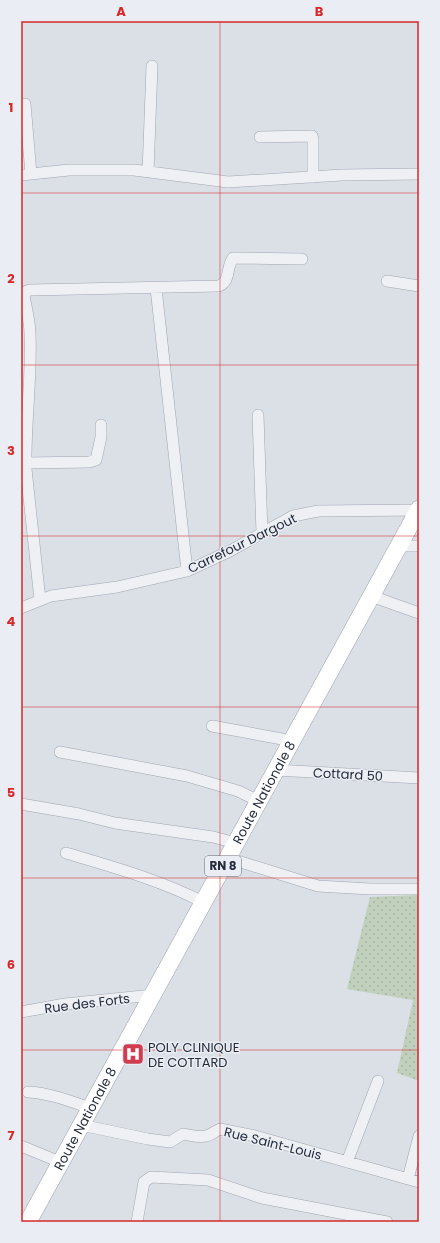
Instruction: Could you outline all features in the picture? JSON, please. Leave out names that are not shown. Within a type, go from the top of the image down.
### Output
[{"type":"main road","name":"Route Nationale 8","points":[[28,1222],[419,510]]},
{"type":"street","points":[[148,172],[152,66]]},
{"type":"street","points":[[25,104],[26,174],[68,170],[134,170],[228,182],[342,175],[419,174]]},
{"type":"street","points":[[260,137],[312,136],[313,177]]},
{"type":"street","points":[[40,600],[26,464],[30,381],[30,333],[22,295],[30,290],[219,286],[226,280],[234,258],[302,259]]},
{"type":"street","points":[[387,281],[419,286]]},
{"type":"street","points":[[156,288],[187,571]]},
{"type":"street","points":[[258,414],[262,533]]},
{"type":"street","points":[[26,464],[89,462],[96,460],[101,436],[101,424]]},
{"type":"street","name":"Carrefour Dargout","points":[[21,608],[51,596],[117,587],[187,571],[230,551],[293,516],[318,511],[419,510]]},
{"type":"street","points":[[399,546],[419,546]]},
{"type":"street","points":[[371,596],[419,613]]},
{"type":"street","points":[[212,726],[291,742]]},
{"type":"street","points":[[60,752],[187,776],[238,791],[259,801]]},
{"type":"street","name":"Cottard 50","points":[[276,770],[419,778]]},
{"type":"street","points":[[21,804],[79,814],[115,823],[213,837],[236,843]]},
{"type":"street","points":[[66,853],[151,880],[181,891],[204,902]]},
{"type":"street","points":[[228,858],[318,886],[419,889]]},
{"type":"street","name":"Rue des Forts","points":[[21,1012],[65,1004],[153,995]]},
{"type":"street","points":[[347,1162],[378,1081]]},
{"type":"street","points":[[28,1092],[70,1101],[90,1108]]},
{"type":"street","name":"Rue Saint-Louis","points":[[81,1125],[170,1142],[183,1134],[202,1137],[220,1129],[255,1136],[419,1182]]},
{"type":"street","points":[[408,1179],[419,1136]]},
{"type":"street","points":[[21,1146],[60,1162]]},
{"type":"street","points":[[137,1222],[144,1182],[151,1177],[208,1180],[262,1198],[387,1222]]},
{"type":"green space","points":[[419,895],[419,1081],[397,1073],[413,1000],[347,989],[370,897]]},
{"type":"place","name":"POLY CLINIQUE DE COTTARD","points":[[133,1054]]}]
